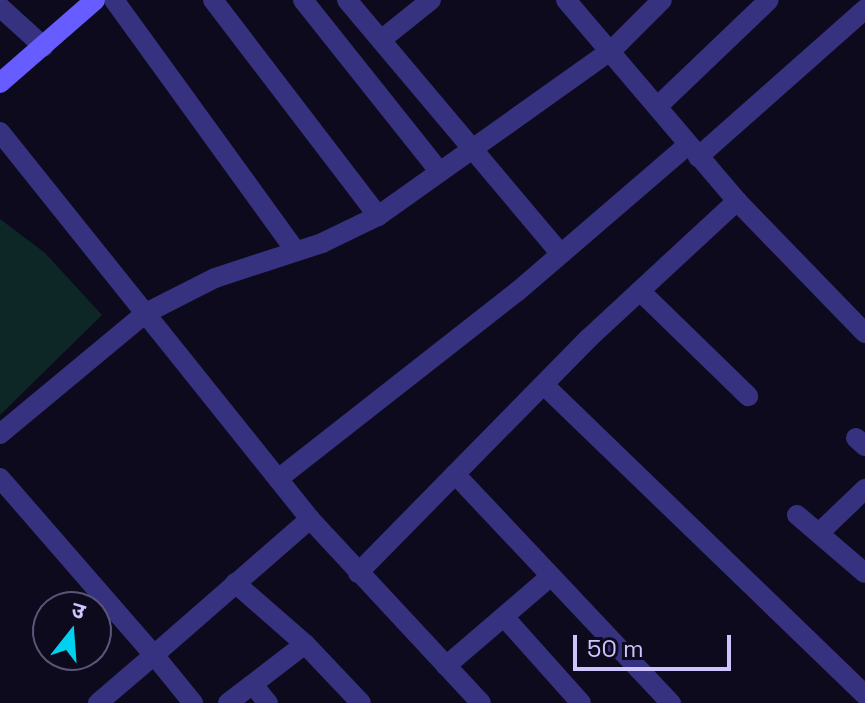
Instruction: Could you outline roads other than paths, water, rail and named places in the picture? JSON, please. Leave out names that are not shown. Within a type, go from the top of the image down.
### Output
[{"type":"street","points":[[0,83],[95,0]]},
{"type":"street","points":[[114,0],[296,251]]},
{"type":"street","points":[[213,0],[378,216]]},
{"type":"street","points":[[303,0],[438,170]]},
{"type":"street","points":[[347,0],[561,254]]},
{"type":"street","points":[[381,40],[431,0]]},
{"type":"street","points":[[566,0],[613,49],[693,151],[737,201],[865,333]]},
{"type":"street","points":[[0,434],[67,373],[146,313],[215,278],[296,251],[378,216],[471,146],[613,49],[662,0]]},
{"type":"street","points":[[658,106],[769,0]]},
{"type":"street","points":[[0,7],[44,47]]},
{"type":"street","points":[[278,479],[693,151],[865,9]]},
{"type":"street","points":[[0,132],[310,519],[481,703]]},
{"type":"street","points":[[358,573],[544,385],[737,201]]},
{"type":"street","points":[[640,291],[748,396]]},
{"type":"street","points":[[544,385],[858,694]]},
{"type":"street","points":[[455,474],[671,703]]},
{"type":"street","points":[[0,478],[193,703]]},
{"type":"street","points":[[819,533],[865,489]]},
{"type":"street","points":[[797,515],[865,573]]},
{"type":"street","points":[[98,703],[310,519]]},
{"type":"street","points":[[446,666],[551,576]]},
{"type":"street","points":[[235,583],[305,644],[361,703]]},
{"type":"street","points":[[505,618],[581,703]]},
{"type":"street","points":[[228,703],[305,644]]},
{"type":"street","points":[[254,686],[268,703]]}]
